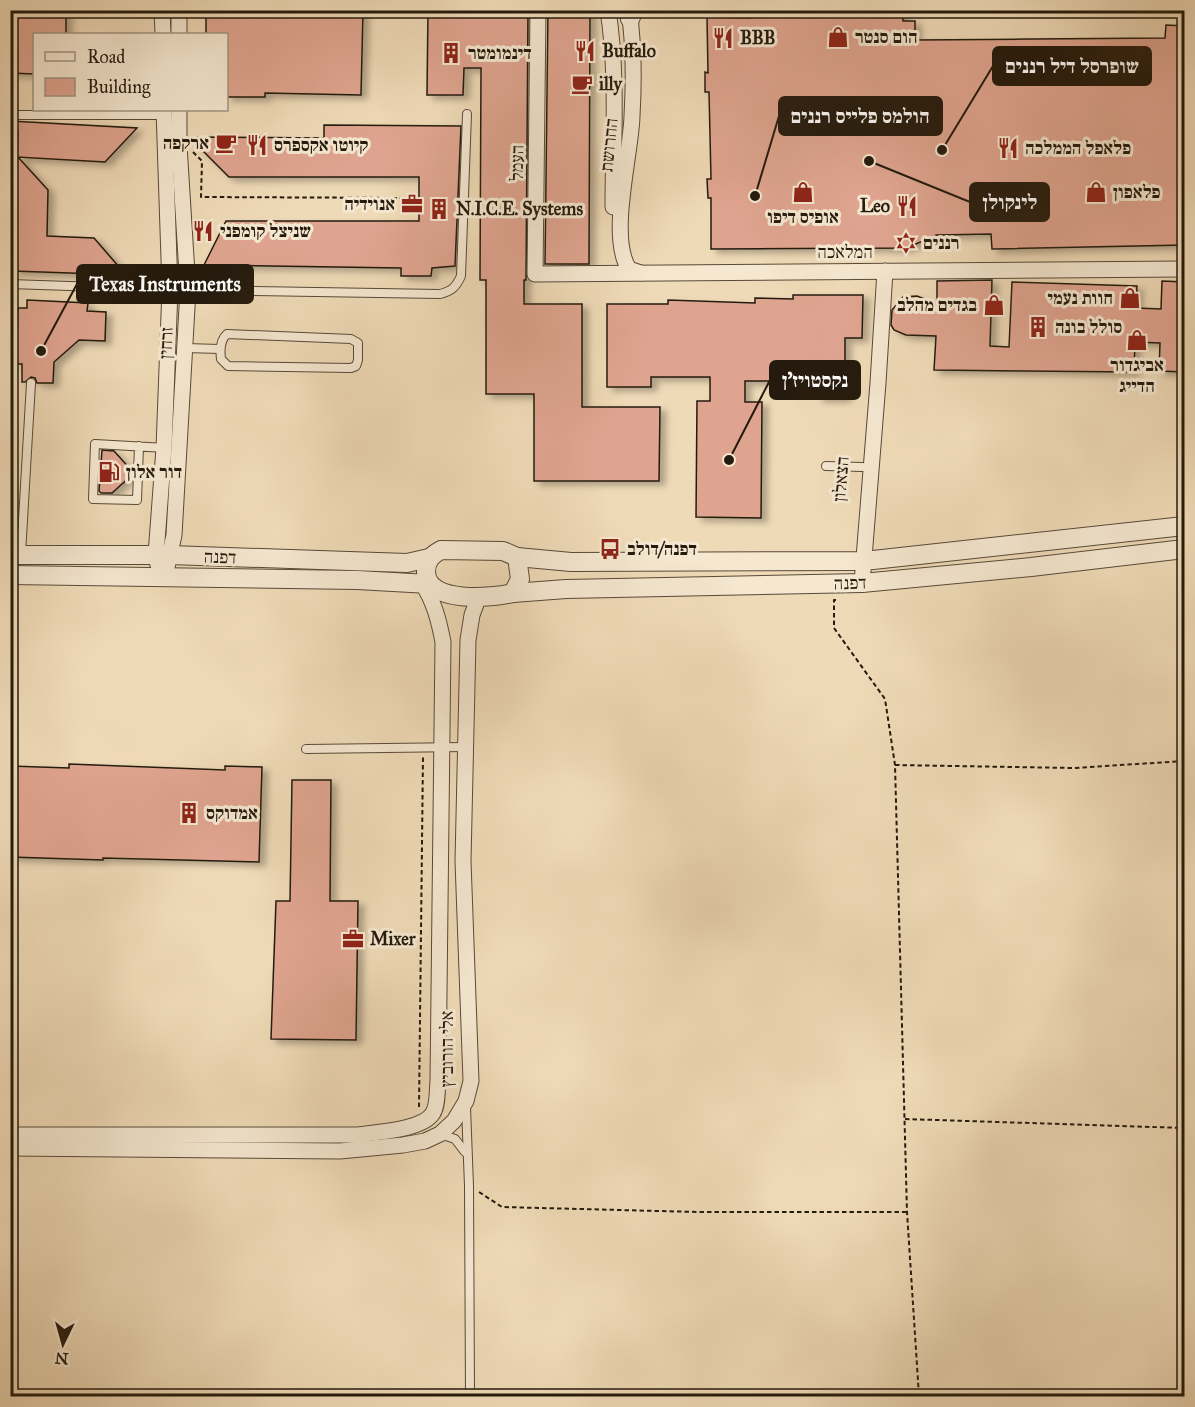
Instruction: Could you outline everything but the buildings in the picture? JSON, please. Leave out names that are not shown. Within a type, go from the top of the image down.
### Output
[{"type":"street","points":[[162,10],[163,33]]},
{"type":"street","points":[[179,33],[180,10]]},
{"type":"street","name":"העמל","points":[[538,10],[535,274],[613,273]]},
{"type":"street","name":"החרושת","points":[[608,10],[614,104],[613,273]]},
{"type":"street","name":"החרושת","points":[[631,13],[632,116],[621,211],[621,251],[629,269],[641,273]]},
{"type":"street","name":"זרחין","points":[[172,449],[185,348],[188,290],[179,111]]},
{"type":"street","name":"זרחין","points":[[163,577],[163,555],[174,535],[170,289],[164,112]]},
{"type":"street","name":"המלאכה","points":[[613,273],[1185,269]]},
{"type":"street","name":"הצאלון","points":[[857,584],[878,383],[885,271]]},
{"type":"street","name":"הצאלון","points":[[859,561],[862,467],[868,390],[878,383]]},
{"type":"street","name":"דפנה","points":[[16,555],[163,555],[407,563],[429,558],[441,550],[503,551],[517,558],[571,562],[859,561],[1185,526]]},
{"type":"street","name":"דפנה","points":[[10,574],[426,583],[437,591],[449,595],[501,596],[566,589],[857,584],[1185,549]]},
{"type":"street","points":[[426,583],[429,558]]},
{"type":"street","points":[[513,593],[520,579],[517,558]]},
{"type":"street","name":"אלי הורוביץ","points":[[419,1123],[427,1120],[435,1112],[438,1080],[440,747],[443,642],[439,619],[426,583]]},
{"type":"street","name":"אלי הורוביץ","points":[[440,1134],[454,1121],[466,1101],[471,1072],[465,973],[463,861],[468,640],[472,615],[479,596]]},
{"type":"street","points":[[10,1135],[358,1135],[419,1123]]},
{"type":"street","points":[[10,1148],[340,1151],[403,1145],[425,1141],[440,1134]]},
{"type":"lane","points":[[10,115],[164,112]]},
{"type":"lane","points":[[10,284],[188,290],[440,294],[450,291],[456,286],[461,276],[467,114]]},
{"type":"lane","points":[[227,334],[351,339],[358,343],[359,347],[356,366],[351,368],[228,366],[221,359],[220,349],[227,334]]},
{"type":"lane","points":[[185,348],[220,349]]},
{"type":"lane","points":[[16,555],[31,382]]},
{"type":"lane","points":[[139,447],[137,500],[93,499],[95,444],[172,449]]},
{"type":"lane","points":[[826,466],[862,467]]},
{"type":"lane","points":[[306,749],[465,747]]},
{"type":"lane","points":[[466,1101],[469,1186],[470,1396]]},
{"type":"lane","points":[[440,1134],[456,1139],[467,1156]]},
{"type":"path","points":[[187,145],[201,161],[201,198],[419,198]]},
{"type":"path","points":[[857,584],[853,597],[834,600],[834,628],[885,699],[895,765],[907,1212],[919,1396]]},
{"type":"path","points":[[419,1123],[423,747]]},
{"type":"path","points":[[895,765],[1074,768],[1185,761]]},
{"type":"path","points":[[904,1119],[1185,1128]]},
{"type":"path","points":[[469,1186],[502,1207],[697,1212],[907,1212]]},
{"type":"place","name":"הום סנטר","points":[[838,37]]},
{"type":"place","name":"BBB","points":[[723,38]]},
{"type":"place","name":"Buffalo","points":[[585,51]]},
{"type":"place","name":"דינמומטר","points":[[451,53]]},
{"type":"place","name":"illy","points":[[582,84]]},
{"type":"place","name":"ארקפה","points":[[226,143]]},
{"type":"place","name":"קיוטו אקספרס","points":[[257,145]]},
{"type":"place","name":"פלאפל הממלכה","points":[[1008,148]]},
{"type":"place","name":"שופרסל דיל רננים","points":[[942,150]]},
{"type":"place","name":"לינקולן","points":[[869,161]]},
{"type":"place","name":"אופיס דיפו","points":[[803,192]]},
{"type":"place","name":"פלאפון","points":[[1096,192]]},
{"type":"place","name":"הולמס פלייס רננים","points":[[755,196]]},
{"type":"place","name":"אנוידיה","points":[[412,204]]},
{"type":"place","name":"Leo","points":[[907,206]]},
{"type":"place","name":"N.I.C.E. Systems","points":[[439,209]]},
{"type":"place","name":"שניצל קומפני","points":[[203,231]]},
{"type":"place","name":"רננים","points":[[906,243]]},
{"type":"place","name":"חוות נעמי","points":[[1130,298]]},
{"type":"place","name":"בגדים מהלב","points":[[994,305]]},
{"type":"place","name":"סולל בונה","points":[[1038,327]]},
{"type":"place","name":"אביגדור הדייג","points":[[1137,340]]},
{"type":"place","name":"Texas Instruments","points":[[41,351]]},
{"type":"place","name":"נקסטויז'ן","points":[[729,460]]},
{"type":"place","name":"דור אלון","points":[[109,472]]},
{"type":"place","name":"דפנה/דולב","points":[[610,549]]},
{"type":"place","name":"אמדוקס","points":[[189,813]]},
{"type":"place","name":"Mixer","points":[[353,939]]}]
